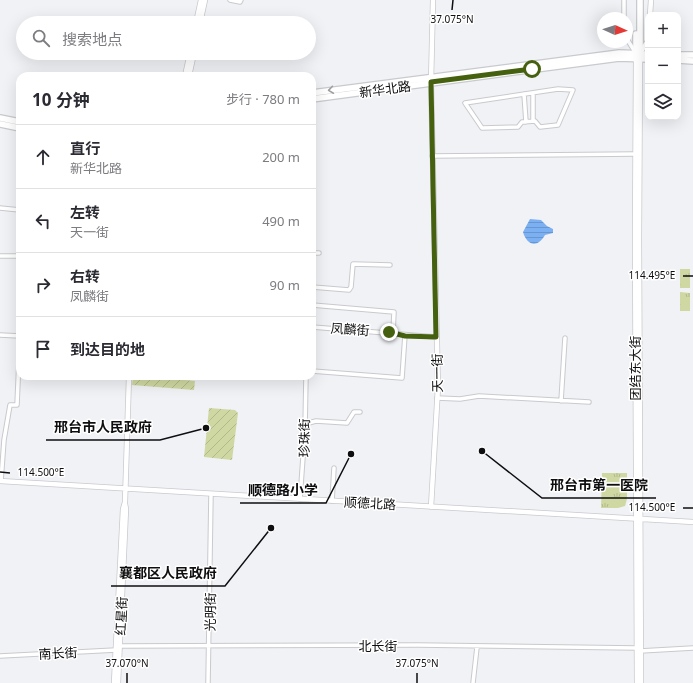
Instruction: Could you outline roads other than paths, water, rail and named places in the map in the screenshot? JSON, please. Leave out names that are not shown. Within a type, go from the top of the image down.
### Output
[{"type":"main road","points":[[637,0],[638,56]]},
{"type":"main road","points":[[638,56],[640,0]]},
{"type":"main road","name":"新华北路","points":[[316,98],[619,53],[638,56],[645,59]]},
{"type":"main road","name":"新华北路","points":[[638,56],[645,55]]},
{"type":"main road","points":[[681,55],[693,55]]},
{"type":"main road","points":[[681,60],[693,61]]},
{"type":"main road","name":"新华北路","points":[[316,93],[431,80]]},
{"type":"main road","points":[[0,118],[16,121]]},
{"type":"main road","points":[[0,124],[16,127]]},
{"type":"street","points":[[198,16],[201,0]]},
{"type":"street","points":[[202,16],[205,0]]},
{"type":"street","points":[[230,0],[240,2],[241,0]]},
{"type":"street","name":"天一街","points":[[431,507],[437,398],[431,80],[433,0]]},
{"type":"street","points":[[624,0],[624,12]]},
{"type":"street","points":[[650,12],[651,0]]},
{"type":"street","points":[[633,48],[638,56],[645,46]]},
{"type":"street","name":"团结东大街","points":[[637,683],[635,154],[638,56]]},
{"type":"street","name":"团结东大街","points":[[637,519],[638,56]]},
{"type":"street","points":[[186,72],[188,60]]},
{"type":"street","points":[[190,72],[192,60]]},
{"type":"street","points":[[558,89],[573,90],[558,125],[540,127],[533,121],[522,122],[518,127],[482,128],[465,103],[524,94],[558,89]]},
{"type":"street","points":[[533,93],[533,121]]},
{"type":"street","points":[[524,94],[526,122]]},
{"type":"street","points":[[432,156],[635,154]]},
{"type":"street","points":[[0,208],[16,210]]},
{"type":"street","points":[[0,256],[16,256]]},
{"type":"street","points":[[316,287],[349,290],[351,287],[353,264],[390,265]]},
{"type":"street","points":[[316,305],[394,312],[394,333]]},
{"type":"street","name":"凤麟街","points":[[316,327],[394,333],[405,336],[436,337]]},
{"type":"street","points":[[0,335],[16,336]]},
{"type":"street","points":[[316,371],[402,378],[405,336]]},
{"type":"street","points":[[561,401],[565,338]]},
{"type":"street","points":[[1,481],[2,440],[10,406],[17,405],[18,380]]},
{"type":"street","name":"红星街","points":[[114,683],[125,502],[129,380]]},
{"type":"street","name":"珍珠街","points":[[300,499],[305,424],[306,380]]},
{"type":"street","points":[[437,398],[457,399],[479,396],[589,402]]},
{"type":"street","points":[[305,424],[316,421],[347,423],[354,412],[360,412]]},
{"type":"street","points":[[332,501],[334,468]]},
{"type":"street","name":"顺德北路","points":[[1,481],[693,522]]},
{"type":"street","name":"光明街","points":[[208,683],[211,494]]},
{"type":"street","name":"红星街","points":[[118,683],[126,509],[125,502]]},
{"type":"street","name":"北长街","points":[[120,646],[209,645],[477,647],[638,650],[693,648]]},
{"type":"street","points":[[473,683],[477,647]]},
{"type":"street","name":"南长街","points":[[0,656],[116,650]]},
{"type":"street","name":"团结东大街","points":[[638,650],[641,683]]},
{"type":"water","points":[[530,219],[541,220],[553,229],[553,233],[545,235],[539,242],[533,244],[530,243],[523,232]]},
{"type":"place","name":"邢台市人民政府","points":[[206,428]]},
{"type":"place","name":"邢台市第一医院","points":[[482,451]]},
{"type":"place","name":"顺德路小学","points":[[351,454]]},
{"type":"place","name":"襄都区人民政府","points":[[271,528]]}]
